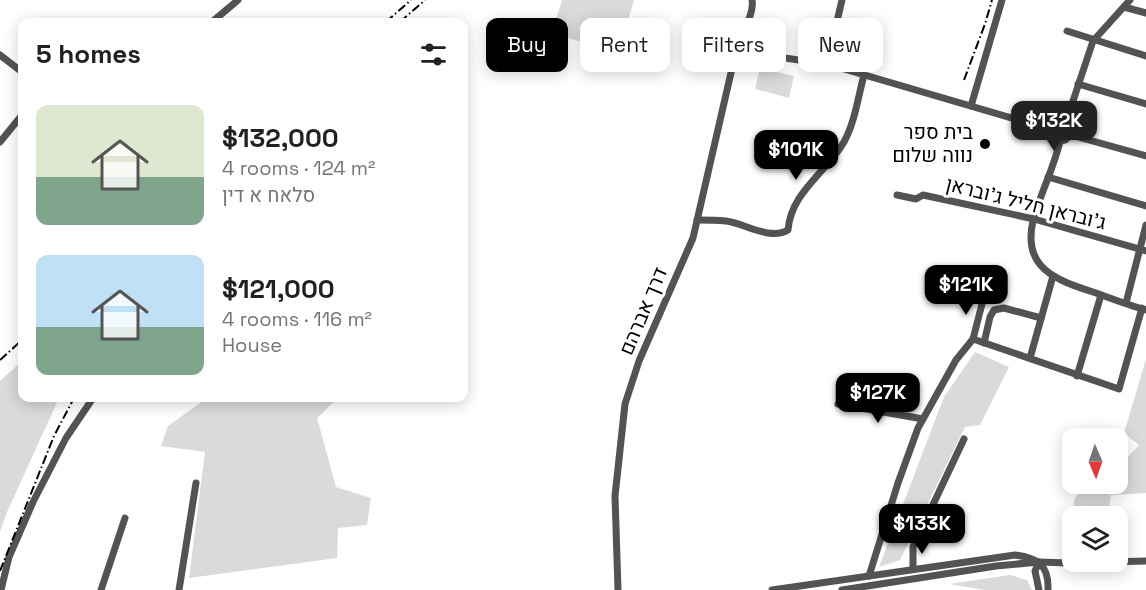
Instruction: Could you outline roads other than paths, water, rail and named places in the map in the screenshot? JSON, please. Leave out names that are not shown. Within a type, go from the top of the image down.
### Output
[{"type":"street","points":[[217,18],[238,0]]},
{"type":"street","name":"דרך אברהם","points":[[750,18],[752,0]]},
{"type":"street","points":[[838,18],[842,0]]},
{"type":"street","points":[[971,106],[1002,0]]},
{"type":"street","points":[[1065,125],[1093,41],[1130,0]]},
{"type":"street","points":[[1124,7],[1146,13]]},
{"type":"street","points":[[1066,31],[1146,56]]},
{"type":"street","points":[[0,55],[18,69]]},
{"type":"street","name":"דרך אברהם","points":[[618,590],[615,496],[625,404],[639,361],[693,238],[731,72]]},
{"type":"street","points":[[854,72],[1053,130]]},
{"type":"street","points":[[697,220],[728,221],[765,232],[784,233],[788,230],[789,217],[794,204],[845,140],[864,75]]},
{"type":"street","points":[[1078,84],[1146,104]]},
{"type":"street","points":[[0,142],[18,120]]},
{"type":"street","points":[[1058,125],[1065,125],[1070,129],[1071,135],[1067,140],[1060,141],[1054,137],[1053,130],[1058,125]]},
{"type":"street","points":[[1071,135],[1146,156]]},
{"type":"street","points":[[973,339],[1119,389],[1144,309],[1068,284],[1053,276],[1037,261],[1031,248],[1034,219],[1060,141]]},
{"type":"street","points":[[1048,177],[1146,206]]},
{"type":"street","name":"ג'ובראן חליל ג'ובראן","points":[[897,195],[916,199],[923,195],[1034,219],[1143,250]]},
{"type":"street","points":[[1126,303],[1143,250],[1146,225]]},
{"type":"street","points":[[1030,358],[1053,276]]},
{"type":"street","points":[[1077,376],[1101,295]]},
{"type":"street","points":[[869,576],[898,483],[923,419],[956,360],[973,339],[983,300]]},
{"type":"street","points":[[984,343],[994,310],[1004,308],[1041,318]]},
{"type":"street","points":[[1,590],[9,557],[33,502],[66,438],[90,402]]},
{"type":"street","points":[[838,404],[923,419]]},
{"type":"street","points":[[913,569],[913,547],[964,439]]},
{"type":"street","points":[[179,590],[196,483]]},
{"type":"street","points":[[101,590],[125,518]]},
{"type":"street","points":[[772,590],[800,589],[913,569],[1015,555],[1029,557],[1039,562],[1047,574],[1048,590]]},
{"type":"street","points":[[842,590],[1039,562],[1146,561]]},
{"type":"street","points":[[1039,562],[1035,571],[1039,590]]},
{"type":"street","points":[[1013,565],[1022,567],[1036,577]]},
{"type":"railway","points":[[391,18],[411,0]]},
{"type":"railway","points":[[405,18],[425,0]]},
{"type":"railway","points":[[964,80],[992,0]]},
{"type":"railway","points":[[0,360],[18,344]]},
{"type":"railway","points":[[0,571],[54,436],[72,402]]},
{"type":"place","name":"בית ספר נווה שלום","points":[[985,144]]}]
